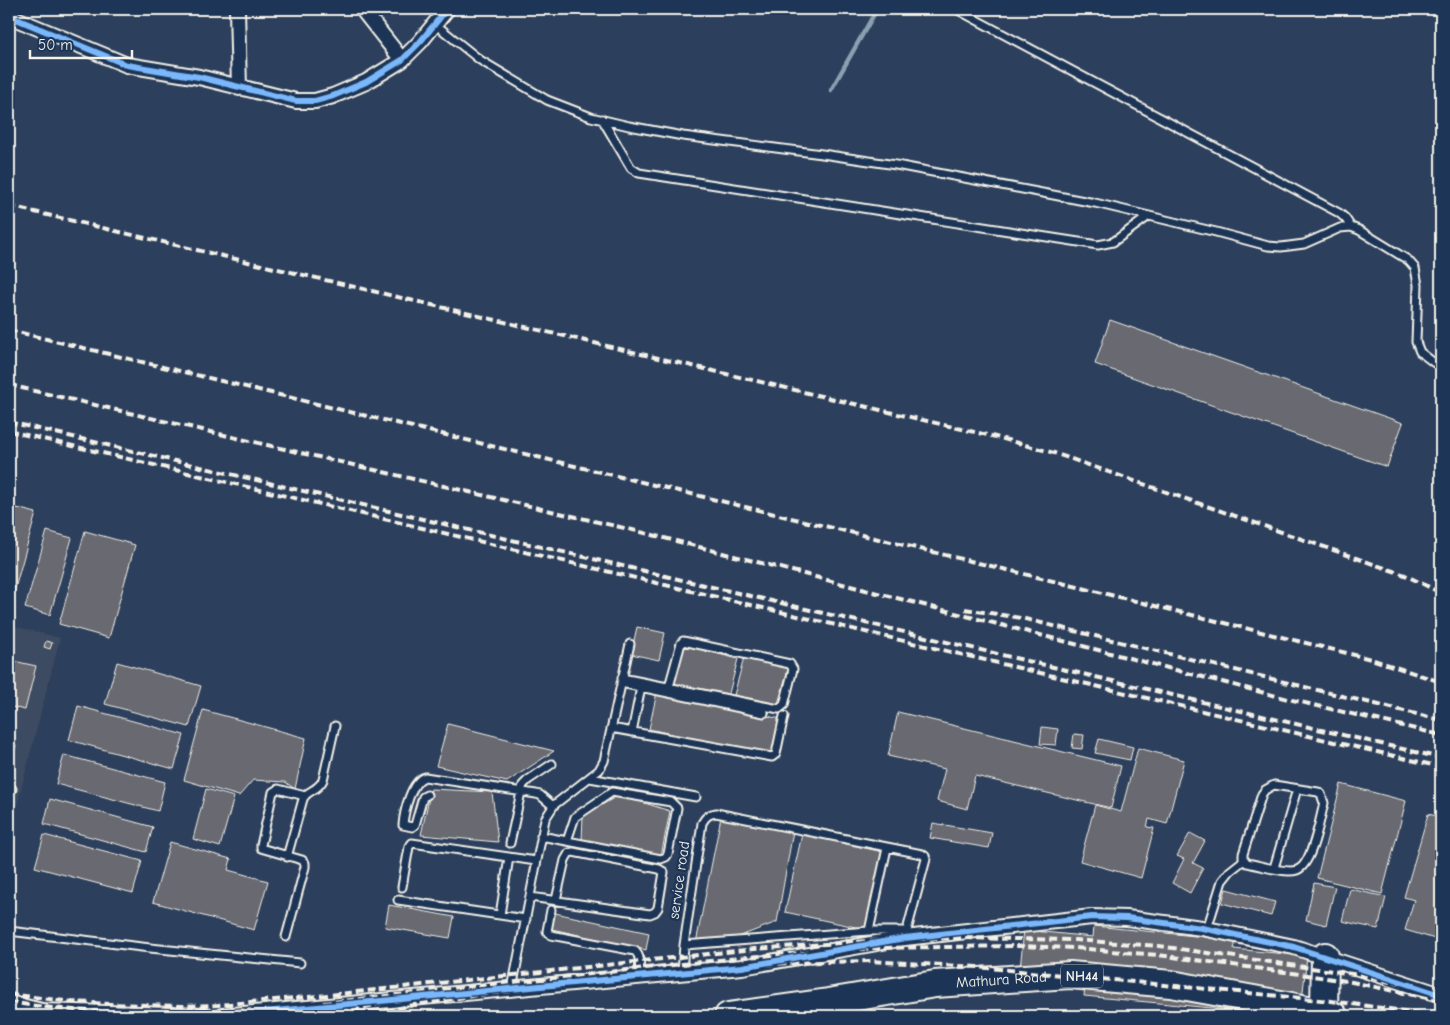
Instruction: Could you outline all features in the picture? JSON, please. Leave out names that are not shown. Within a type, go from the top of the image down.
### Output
[{"type":"highway","points":[[1325,956],[1329,1014]]},
{"type":"highway","name":"Mathura Road","points":[[728,1016],[934,984],[1070,976],[1171,984],[1329,1014]]},
{"type":"street","points":[[237,9],[239,88]]},
{"type":"street","points":[[362,9],[402,60]]},
{"type":"street","points":[[9,16],[127,65],[199,77],[296,101],[315,101],[333,96],[366,82],[402,60],[420,42],[447,9]]},
{"type":"street","points":[[222,1016],[742,968],[906,935],[1092,917],[1127,918],[1207,929],[1294,947],[1441,994]]},
{"type":"street","points":[[9,1003],[42,1011],[206,1016]]},
{"type":"lane","points":[[956,9],[1339,212],[1351,227]]},
{"type":"lane","points":[[435,24],[480,60],[546,100],[602,120],[629,126],[683,136],[822,154],[896,166],[1095,203],[1268,246],[1281,247],[1304,244],[1340,228],[1351,227],[1408,260],[1415,268],[1418,285],[1416,342],[1420,352],[1441,366]]},
{"type":"lane","points":[[602,120],[631,168],[639,173],[1098,245],[1112,242],[1149,216]]},
{"type":"lane","points":[[621,681],[669,687],[779,709],[784,705],[793,669],[790,664],[685,641],[681,643],[669,687]]},
{"type":"lane","points":[[512,989],[544,819],[554,806],[599,770],[604,761],[630,644]]},
{"type":"lane","points":[[621,681],[641,688],[764,713]]},
{"type":"lane","points":[[632,732],[641,688]]},
{"type":"lane","points":[[611,728],[772,757],[776,754],[784,716]]},
{"type":"lane","points":[[286,937],[306,867],[302,860],[261,848],[273,792],[278,789],[305,796],[316,790],[323,780],[335,726]]},
{"type":"lane","points":[[510,843],[523,785],[552,764]]},
{"type":"lane","points":[[427,795],[422,797],[415,825],[412,827],[403,825],[413,786],[424,777],[540,796],[554,806]]},
{"type":"lane","points":[[590,778],[696,797]]},
{"type":"lane","points":[[1274,785],[1321,794],[1324,803],[1310,855],[1304,865],[1297,870],[1287,871],[1247,863],[1244,860],[1243,854],[1265,790],[1274,785]]},
{"type":"lane","points":[[1274,868],[1297,789]]},
{"type":"lane","points":[[541,836],[567,841],[663,858],[668,854],[677,808],[671,802],[612,792],[575,817],[567,841]]},
{"type":"lane","points":[[287,857],[305,796]]},
{"type":"lane","name":"service road","points":[[684,945],[702,823],[709,814],[716,813],[922,854],[926,859],[906,935]]},
{"type":"lane","points":[[402,887],[409,847],[412,843],[536,861]]},
{"type":"lane","points":[[869,931],[888,848]]},
{"type":"lane","points":[[530,897],[650,914],[658,908],[664,872],[659,868],[573,852],[569,853],[564,860],[556,900]]},
{"type":"lane","points":[[500,915],[509,858]]},
{"type":"lane","points":[[1207,929],[1222,881],[1230,870],[1244,860]]},
{"type":"lane","points":[[398,900],[526,919]]},
{"type":"lane","points":[[551,910],[547,931],[551,935],[637,952],[639,957],[639,977]]},
{"type":"lane","points":[[9,931],[300,963]]},
{"type":"lane","points":[[682,973],[684,945],[869,931],[906,935]]},
{"type":"shaded area","points":[[9,625],[60,638],[17,805],[9,803]]},
{"type":"building","points":[[1110,320],[1403,423],[1387,467],[1095,364]]},
{"type":"building","points":[[9,506],[36,513],[9,610]]},
{"type":"building","points":[[47,531],[72,538],[50,615],[25,608]]},
{"type":"building","points":[[85,531],[135,545],[109,638],[59,624]]},
{"type":"building","points":[[637,627],[665,633],[659,660],[631,654]]},
{"type":"building","points":[[46,641],[52,643],[50,649],[44,647]]},
{"type":"building","points":[[683,645],[738,659],[728,697],[673,684]]},
{"type":"building","points":[[745,654],[789,666],[777,707],[734,695]]},
{"type":"building","points":[[9,660],[36,666],[25,710],[12,707],[9,719]]},
{"type":"building","points":[[117,662],[201,686],[189,727],[105,704]]},
{"type":"building","points":[[657,692],[781,719],[771,756],[649,729]]},
{"type":"building","points":[[78,706],[184,735],[174,769],[69,740]]},
{"type":"building","points":[[203,710],[306,738],[295,789],[285,782],[253,780],[239,796],[184,780]]},
{"type":"building","points":[[898,712],[1121,766],[1111,808],[975,776],[967,809],[937,801],[945,769],[888,756]]},
{"type":"building","points":[[448,724],[554,751],[507,782],[436,766]]},
{"type":"building","points":[[1042,727],[1058,729],[1056,745],[1040,744]]},
{"type":"building","points":[[1074,734],[1084,735],[1082,749],[1072,748]]},
{"type":"building","points":[[1099,739],[1133,747],[1130,760],[1095,753]]},
{"type":"building","points":[[9,743],[16,745],[9,771]]},
{"type":"building","points":[[1138,748],[1184,760],[1167,824],[1149,819],[1147,827],[1154,828],[1141,878],[1080,861],[1095,805],[1121,812]]},
{"type":"building","points":[[64,755],[165,782],[158,811],[56,784]]},
{"type":"building","points":[[1341,784],[1406,801],[1382,894],[1317,878]]},
{"type":"building","points":[[206,789],[234,797],[220,847],[193,839]]},
{"type":"building","points":[[431,789],[492,792],[498,842],[421,835]]},
{"type":"building","points":[[619,795],[670,811],[661,856],[582,840],[583,816]]},
{"type":"building","points":[[50,799],[153,827],[146,852],[44,824]]},
{"type":"building","points":[[1428,814],[1441,817],[1441,916],[1435,939],[1405,930],[1414,900],[1404,897]]},
{"type":"building","points":[[721,817],[793,831],[777,922],[730,940],[696,943]]},
{"type":"building","points":[[933,823],[992,833],[989,848],[930,838]]},
{"type":"building","points":[[1190,833],[1205,841],[1193,863],[1203,868],[1190,893],[1172,883],[1184,859],[1177,856]]},
{"type":"building","points":[[802,834],[883,852],[865,929],[785,912]]},
{"type":"building","points":[[44,835],[142,861],[133,893],[35,867]]},
{"type":"building","points":[[170,842],[231,859],[228,870],[268,881],[254,930],[153,902]]},
{"type":"building","points":[[1314,883],[1335,887],[1326,925],[1306,920]]},
{"type":"building","points":[[1226,889],[1275,902],[1271,916],[1222,903]]},
{"type":"building","points":[[1350,889],[1386,897],[1378,929],[1342,921]]},
{"type":"building","points":[[389,905],[454,917],[450,938],[385,927]]},
{"type":"building","points":[[555,913],[649,933],[646,950],[552,929]]},
{"type":"building","points":[[1094,926],[1236,940],[1234,949],[1307,956],[1301,1009],[1234,1002],[1233,1010],[1084,996],[1085,985],[1019,979],[1024,930],[1093,937]]},
{"type":"waterway","points":[[831,90],[877,9]]},
{"type":"railway","points":[[9,206],[1000,438],[1054,453],[1405,575],[1441,593]]},
{"type":"railway","points":[[9,330],[1070,585],[1371,659],[1441,682]]},
{"type":"railway","points":[[9,385],[637,531],[1288,699],[1441,735]]},
{"type":"railway","points":[[9,422],[1441,758]]},
{"type":"railway","points":[[9,431],[1441,767]]},
{"type":"railway","points":[[965,609],[1021,618],[1441,720]]},
{"type":"railway","points":[[9,994],[72,1002],[181,1006],[218,1005],[329,995],[754,949],[883,940],[960,938],[1075,940],[1159,946],[1353,974],[1441,993]]},
{"type":"railway","points":[[323,1003],[747,957],[874,948],[1018,946],[1075,948],[1158,955],[1352,982],[1441,1001]]},
{"type":"railway","points":[[362,1016],[477,995],[682,972],[786,963],[869,961],[978,967],[1331,1001],[1441,1016]]},
{"type":"railway","points":[[9,1002],[99,1012],[160,1014],[251,1010]]},
{"type":"railway","points":[[329,1016],[382,1003]]},
{"type":"cycle path","points":[[9,16],[127,65],[199,77],[296,101],[315,101],[333,96],[366,82],[402,60],[420,42],[447,9]]},
{"type":"cycle path","points":[[222,1016],[742,967],[905,938],[1092,917],[1127,918],[1202,928],[1294,947],[1441,995]]}]
